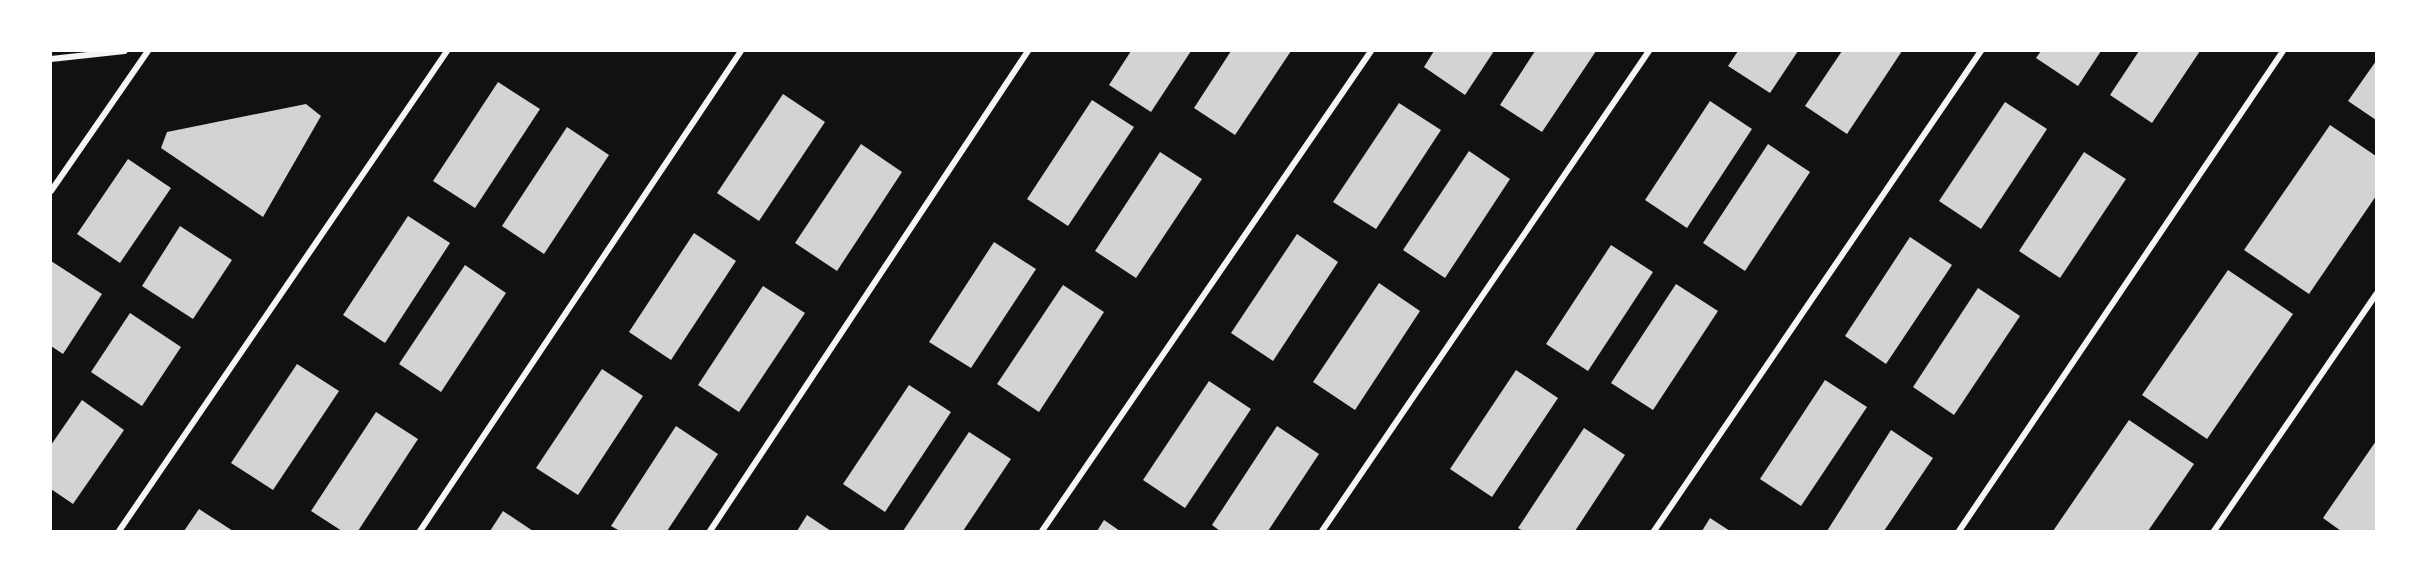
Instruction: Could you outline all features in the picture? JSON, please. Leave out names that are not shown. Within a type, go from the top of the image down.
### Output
[{"type":"street","points":[[51,59],[125,51]]},
{"type":"street","points":[[51,191],[148,51]]},
{"type":"street","points":[[119,531],[447,51]]},
{"type":"street","points":[[420,531],[741,51]]},
{"type":"street","points":[[710,531],[1028,51]]},
{"type":"street","points":[[1042,531],[1371,51]]},
{"type":"street","points":[[1322,531],[1649,51]]},
{"type":"street","points":[[1654,531],[1981,51]]},
{"type":"street","points":[[1959,531],[2283,51]]},
{"type":"street","points":[[2214,531],[2376,294]]},
{"type":"building","points":[[1131,51],[1191,51],[1151,112],[1109,85]]},
{"type":"building","points":[[1231,51],[1291,51],[1235,135],[1194,108]]},
{"type":"building","points":[[1434,51],[1494,51],[1465,95],[1424,67]]},
{"type":"building","points":[[1535,51],[1596,51],[1542,132],[1500,105]]},
{"type":"building","points":[[1738,51],[1798,51],[1770,93],[1728,66]]},
{"type":"building","points":[[1842,51],[1902,51],[1847,134],[1805,106]]},
{"type":"building","points":[[2041,51],[2101,51],[2078,86],[2036,58]]},
{"type":"building","points":[[2139,51],[2200,51],[2152,123],[2110,95]]},
{"type":"building","points":[[2376,61],[2376,120],[2348,101]]},
{"type":"building","points":[[498,82],[540,109],[475,208],[433,181]]},
{"type":"building","points":[[783,94],[825,122],[759,221],[717,193]]},
{"type":"building","points":[[1092,100],[1134,127],[1068,226],[1027,199]]},
{"type":"building","points":[[1710,101],[1752,129],[1687,228],[1645,200]]},
{"type":"building","points":[[2005,102],[2047,129],[1981,229],[1939,201]]},
{"type":"building","points":[[1399,103],[1441,130],[1376,229],[1333,202]]},
{"type":"building","points":[[306,104],[321,116],[263,217],[161,148],[167,132]]},
{"type":"building","points":[[2330,125],[2376,156],[2376,196],[2309,294],[2244,250]]},
{"type":"building","points":[[567,127],[609,155],[544,254],[502,226]]},
{"type":"building","points":[[861,144],[902,172],[837,271],[795,243]]},
{"type":"building","points":[[1768,144],[1810,172],[1745,271],[1703,243]]},
{"type":"building","points":[[1469,151],[1510,179],[1445,278],[1403,250]]},
{"type":"building","points":[[1160,152],[1202,179],[1136,278],[1095,251]]},
{"type":"building","points":[[2084,152],[2126,179],[2060,278],[2019,251]]},
{"type":"building","points":[[128,159],[171,188],[120,263],[77,234]]},
{"type":"building","points":[[408,216],[450,243],[385,343],[343,315]]},
{"type":"building","points":[[180,226],[232,260],[193,319],[142,286]]},
{"type":"building","points":[[694,233],[736,261],[671,360],[629,332]]},
{"type":"building","points":[[1297,234],[1338,262],[1273,361],[1231,333]]},
{"type":"building","points":[[1910,237],[1952,265],[1886,364],[1845,336]]},
{"type":"building","points":[[994,242],[1036,269],[971,368],[929,342]]},
{"type":"building","points":[[1611,245],[1653,272],[1588,371],[1546,344]]},
{"type":"building","points":[[51,261],[102,294],[63,354],[51,346]]},
{"type":"building","points":[[465,265],[506,293],[441,392],[399,364]]},
{"type":"building","points":[[2228,270],[2293,314],[2207,439],[2142,395]]},
{"type":"building","points":[[1379,283],[1420,311],[1355,410],[1313,382]]},
{"type":"building","points":[[1676,284],[1718,311],[1653,410],[1611,383]]},
{"type":"building","points":[[1063,285],[1104,312],[1039,412],[997,384]]},
{"type":"building","points":[[763,286],[805,313],[739,412],[698,385]]},
{"type":"building","points":[[1978,288],[2020,316],[1954,415],[1913,387]]},
{"type":"building","points":[[130,313],[181,347],[142,406],[91,372]]},
{"type":"building","points":[[297,364],[339,391],[273,490],[231,463]]},
{"type":"building","points":[[602,369],[643,396],[578,495],[536,468]]},
{"type":"building","points":[[1516,370],[1558,398],[1492,497],[1450,469]]},
{"type":"building","points":[[1825,380],[1867,407],[1801,506],[1760,479]]},
{"type":"building","points":[[1209,381],[1251,409],[1185,508],[1143,480]]},
{"type":"building","points":[[909,385],[951,412],[885,512],[843,484]]},
{"type":"building","points":[[82,400],[124,430],[73,504],[51,489],[51,445]]},
{"type":"building","points":[[376,412],[418,439],[358,531],[342,531],[311,511]]},
{"type":"building","points":[[2129,420],[2194,464],[2177,489],[2148,531],[2053,531]]},
{"type":"building","points":[[676,426],[718,454],[667,531],[620,531],[611,526]]},
{"type":"building","points":[[1277,426],[1319,454],[1268,531],[1220,531],[1212,525]]},
{"type":"building","points":[[1584,428],[1625,455],[1575,531],[1523,531],[1518,528]]},
{"type":"building","points":[[1891,430],[1933,458],[1884,531],[1827,531]]},
{"type":"building","points":[[969,432],[1011,459],[963,531],[903,531]]},
{"type":"building","points":[[2376,441],[2376,531],[2341,531],[2323,518]]},
{"type":"building","points":[[199,509],[233,531],[184,531]]},
{"type":"building","points":[[503,511],[533,531],[490,531]]},
{"type":"building","points":[[807,515],[831,531],[797,531]]},
{"type":"building","points":[[1710,518],[1730,531],[1702,531]]},
{"type":"building","points":[[1104,520],[1120,531],[1097,531]]}]
